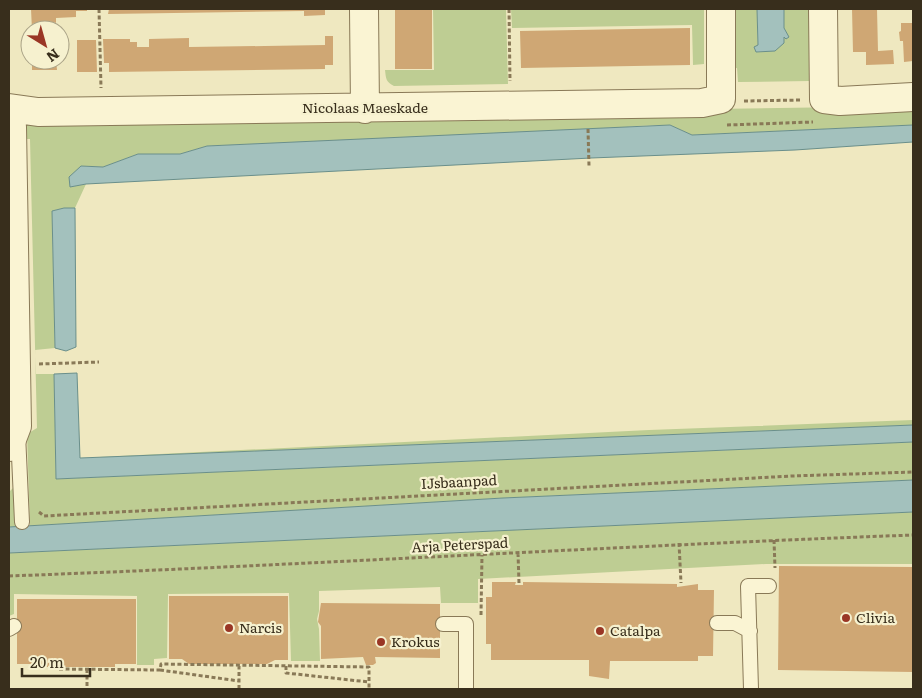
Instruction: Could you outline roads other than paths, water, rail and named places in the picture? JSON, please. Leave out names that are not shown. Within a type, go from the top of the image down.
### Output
[{"type":"street","points":[[364,9],[365,109]]},
{"type":"street","name":"Nicolaas Maeskade","points":[[9,108],[38,112],[702,103],[722,99],[721,9]]},
{"type":"street","points":[[823,9],[824,99],[840,101],[913,96]]},
{"type":"street","points":[[9,117],[12,127],[16,364],[13,437]]},
{"type":"lane","points":[[13,437],[22,489],[22,522]]},
{"type":"lane","points":[[751,689],[748,586],[769,586]]},
{"type":"lane","points":[[717,623],[735,624],[750,631]]},
{"type":"lane","points":[[443,624],[466,624],[466,689]]},
{"type":"water","points":[[757,9],[784,9],[784,28],[789,37],[786,39],[784,37],[784,43],[775,51],[756,52],[754,47],[758,45]]},
{"type":"water","points":[[670,125],[692,135],[913,125],[913,142],[795,150],[591,158],[86,184],[70,187],[69,177],[81,166],[103,167],[138,154],[180,154],[207,146]]},
{"type":"water","points":[[75,208],[76,347],[66,351],[55,348],[52,211]]},
{"type":"water","points":[[77,373],[80,458],[913,425],[913,442],[56,479],[54,374]]},
{"type":"water","points":[[913,480],[913,512],[9,553],[9,527],[503,498]]},
{"type":"place","name":"Clivia","points":[[846,618]]},
{"type":"place","name":"Narcis","points":[[229,628]]},
{"type":"place","name":"Catalpa","points":[[600,631]]},
{"type":"place","name":"Krokus","points":[[381,642]]}]
